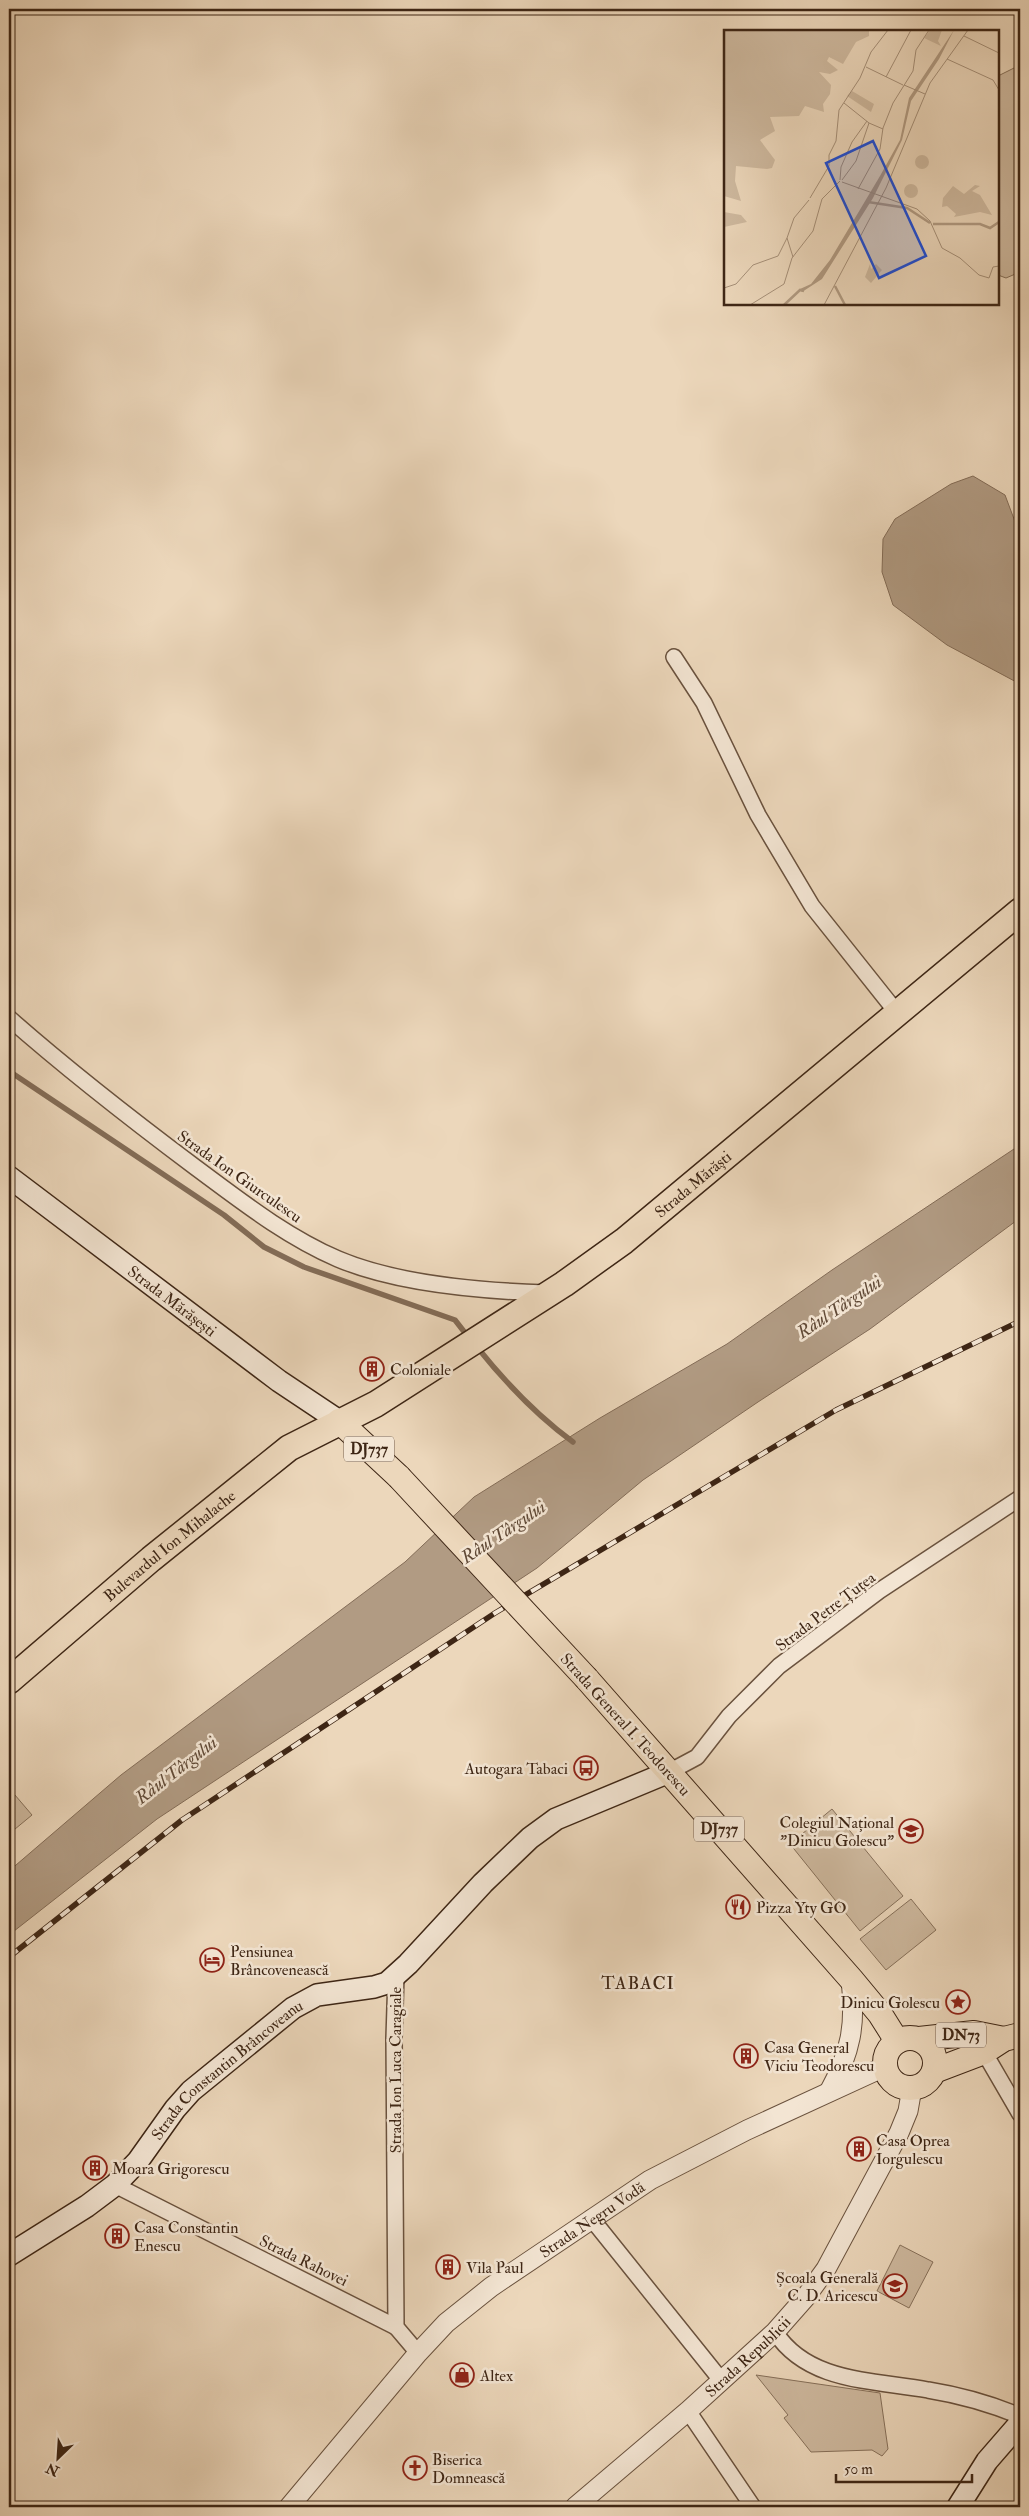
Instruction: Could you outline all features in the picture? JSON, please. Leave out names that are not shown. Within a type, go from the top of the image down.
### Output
[{"type":"highway","name":"Strada Mărăști","points":[[339,1421],[376,1404],[546,1293],[564,1284],[646,1224],[1020,911]]},
{"type":"highway","name":"Bulevardul Ion Mihalache","points":[[9,1681],[151,1559],[289,1448],[339,1421]]},
{"type":"main road","name":"Strada Mărășești","points":[[9,1177],[279,1381],[339,1421]]},
{"type":"main road","name":"Strada General I. Teodorescu","points":[[339,1421],[399,1477],[587,1679],[880,2014],[908,2040]]},
{"type":"main road","name":"Strada Ion Luca Caragiale","points":[[396,1976],[483,1883],[530,1838],[556,1819],[669,1772]]},
{"type":"main road","name":"Strada Constantin Brâncoveanu","points":[[9,2255],[87,2206],[115,2185],[138,2161],[175,2109],[191,2091],[293,2008],[317,1996],[374,1987],[396,1976]]},
{"type":"main road","name":"DN73","points":[[908,2040],[974,2034],[1012,2037]]},
{"type":"main road","name":"DN73","points":[[934,2070],[984,2052],[1012,2037]]},
{"type":"main road","name":"DN73","points":[[908,2040],[931,2048],[935,2063],[934,2070],[926,2083],[912,2088]]},
{"type":"main road","points":[[908,2040],[885,2055],[884,2067],[891,2081],[904,2088],[912,2088]]},
{"type":"main road","points":[[958,2507],[987,2461],[1020,2423]]},
{"type":"street","points":[[674,657],[704,703],[758,815],[812,906],[898,1014]]},
{"type":"street","name":"Strada Ion Giurculescu","points":[[9,1018],[156,1138],[264,1218],[298,1239],[338,1259],[398,1277],[519,1292],[546,1293]]},
{"type":"street","name":"Strada Petre Țuțea","points":[[669,1772],[697,1757],[729,1716],[779,1666],[879,1591],[1020,1499]]},
{"type":"street","name":"Strada Ion Luca Caragiale","points":[[396,1976],[394,2038],[396,2327]]},
{"type":"street","points":[[829,2092],[843,2067],[852,2040],[855,2009],[851,1979]]},
{"type":"street","points":[[984,2052],[1020,2114]]},
{"type":"street","name":"Strada Negru Vodă","points":[[289,2507],[418,2352],[446,2323],[485,2292],[591,2218],[650,2180],[696,2155],[884,2067]]},
{"type":"street","name":"Strada Republicii","points":[[575,2507],[688,2411],[775,2332],[806,2298],[826,2269],[899,2133],[908,2111],[912,2088]]},
{"type":"street","name":"Strada Rahovei","points":[[115,2185],[396,2327]]},
{"type":"street","points":[[591,2218],[721,2380]]},
{"type":"street","points":[[396,2327],[418,2352]]},
{"type":"street","points":[[775,2332],[793,2354],[819,2370],[838,2376],[930,2390],[1002,2408],[1020,2416]]},
{"type":"street","points":[[688,2411],[753,2507]]},
{"type":"shaded area","points":[[1020,65],[1020,272],[1006,278],[999,275],[999,76]]},
{"type":"shaded area","points":[[9,1788],[32,1815],[9,1834]]},
{"type":"shaded area","points":[[832,1809],[903,1896],[860,1931],[790,1844]]},
{"type":"shaded area","points":[[911,1899],[936,1930],[886,1970],[860,1939]]},
{"type":"shaded area","points":[[900,2245],[933,2262],[909,2308],[877,2291]]},
{"type":"shaded area","points":[[756,2375],[880,2393],[888,2449],[882,2456],[872,2450],[811,2452],[784,2418],[788,2415]]},
{"type":"water","points":[[973,476],[1005,495],[1020,535],[1020,684],[947,645],[893,605],[882,572],[883,539],[895,519],[951,484]]},
{"type":"water","name":"Râul Târgului","points":[[1020,1145],[1020,1218],[870,1329],[643,1480],[537,1568],[157,1819],[9,1935],[9,1871],[121,1775],[405,1562],[474,1497],[600,1418],[727,1344],[832,1270]]},
{"type":"waterway","points":[[9,1071],[224,1215],[264,1247],[304,1267],[455,1320],[469,1338]]},
{"type":"waterway","points":[[477,1347],[522,1398],[546,1421],[573,1442]]},
{"type":"railway","points":[[9,1957],[182,1820],[495,1613],[836,1410],[1020,1321]]},
{"type":"place","name":"Coloniale","points":[[372,1369]]},
{"type":"place","name":"Autogara Tabaci","points":[[586,1768]]},
{"type":"place","name":"Colegiul Național ”Dinicu Golescu”","points":[[911,1831]]},
{"type":"place","name":"Pizza Yty GO","points":[[738,1907]]},
{"type":"place","name":"Pensiunea Brâncovenească","points":[[212,1960]]},
{"type":"place","name":"Dinicu Golescu","points":[[958,2002]]},
{"type":"place","name":"Casa General Viciu Teodorescu","points":[[746,2056]]},
{"type":"place","name":"Casa Oprea Iorgulescu","points":[[859,2149]]},
{"type":"place","name":"Moara Grigorescu","points":[[95,2168]]},
{"type":"place","name":"Casa Constantin Enescu","points":[[117,2236]]},
{"type":"place","name":"Vila Paul","points":[[448,2267]]},
{"type":"place","name":"Școala Generală C. D. Aricescu","points":[[895,2286]]},
{"type":"place","name":"Altex","points":[[462,2375]]},
{"type":"place","name":"Biserica Domnească","points":[[415,2468]]},
{"type":"district","name":"TABACI","points":[[638,1983]]}]
